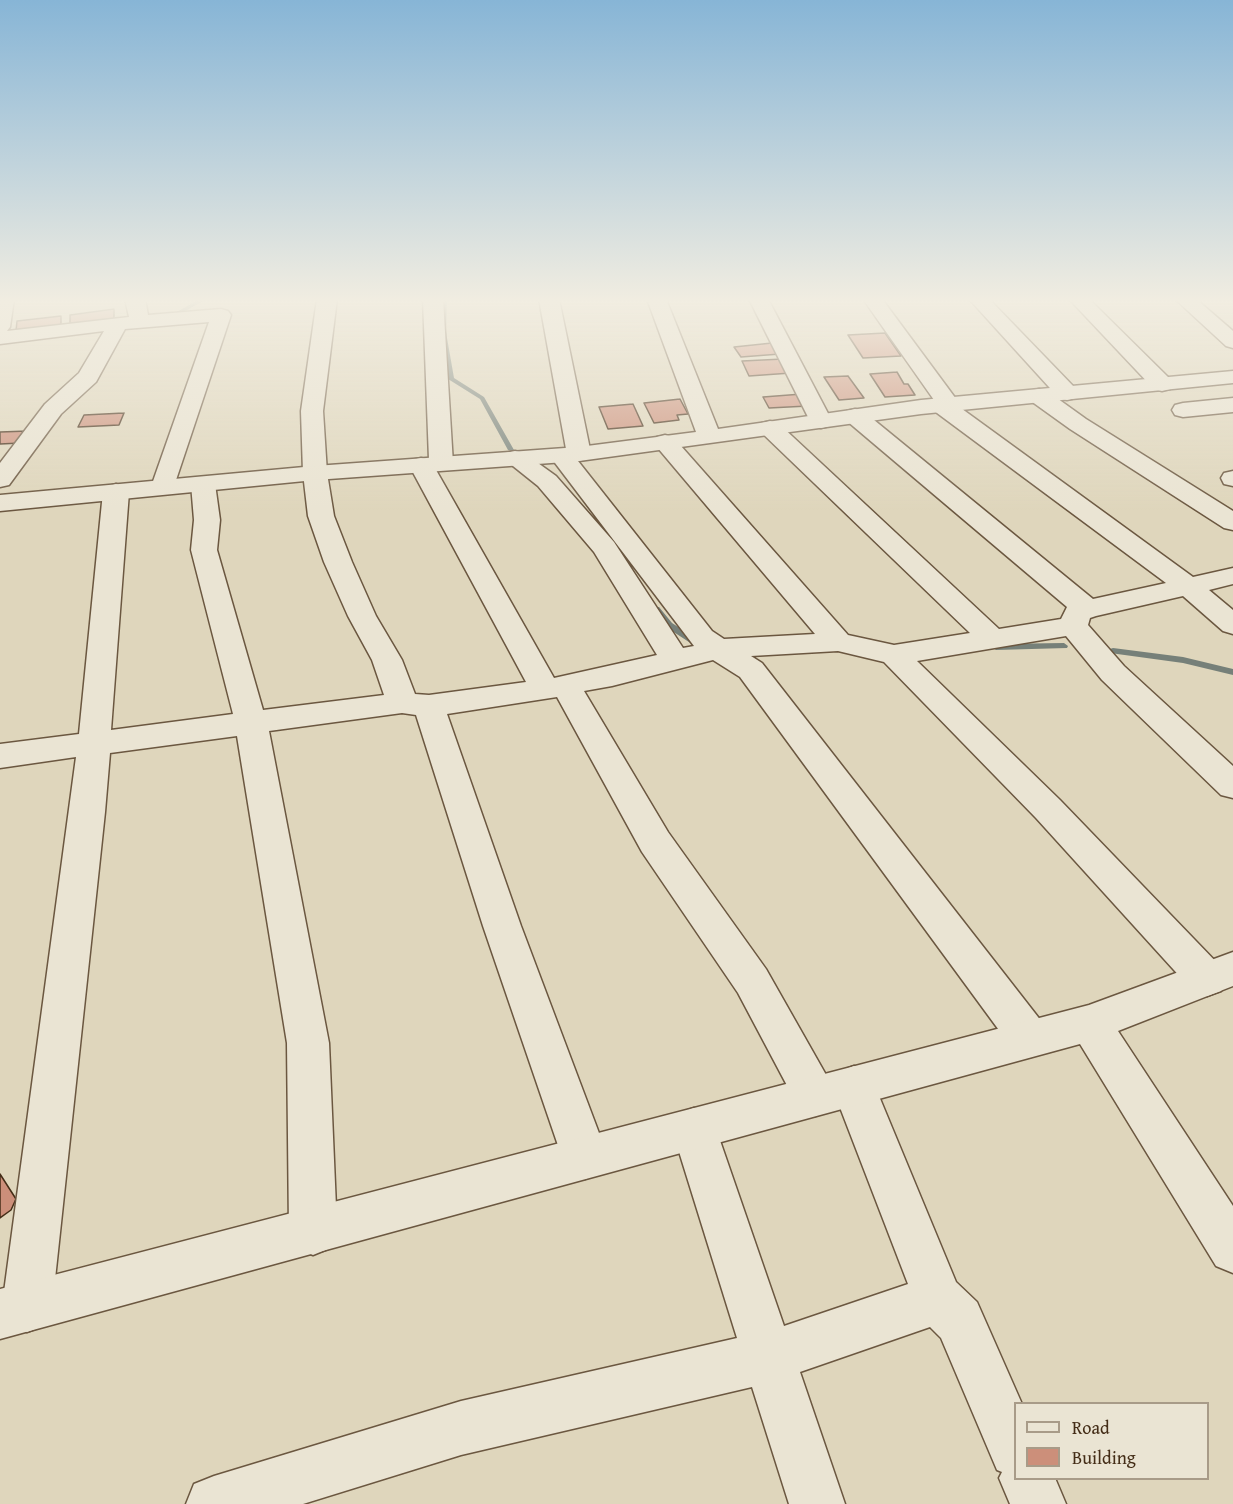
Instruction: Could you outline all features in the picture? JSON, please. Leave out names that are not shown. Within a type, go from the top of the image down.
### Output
[{"type":"street","points":[[0,480],[53,409],[94,369]]},
{"type":"street","points":[[163,487],[204,369]]},
{"type":"street","points":[[318,369],[312,411],[315,473],[321,516],[362,616],[415,704],[502,926],[585,1157]]},
{"type":"street","points":[[432,369],[431,465],[555,688],[656,842],[752,981],[834,1091],[938,1299],[959,1320],[1014,1446]]},
{"type":"street","points":[[559,369],[570,454],[702,637],[709,656]]},
{"type":"street","points":[[684,369],[710,436]]},
{"type":"street","points":[[794,369],[821,421]]},
{"type":"street","points":[[920,369],[945,405],[1188,586],[1233,625]]},
{"type":"street","points":[[1044,369],[1067,393]]},
{"type":"street","points":[[1147,369],[1162,384]]},
{"type":"street","points":[[0,503],[315,473],[570,454],[945,405],[1233,377]]},
{"type":"street","points":[[1039,396],[1078,424],[1233,522]]},
{"type":"street","points":[[1183,410],[1233,405]]},
{"type":"street","points":[[855,416],[1080,618],[1113,673],[1233,786]]},
{"type":"street","points":[[770,428],[992,638]]},
{"type":"street","points":[[665,442],[838,642]]},
{"type":"street","points":[[515,458],[547,481],[605,548],[709,656],[1030,1039]]},
{"type":"street","points":[[203,484],[207,520],[204,550],[250,723],[308,1043],[313,1231]]},
{"type":"street","points":[[0,756],[95,744],[250,723],[555,688],[584,680],[709,656],[838,642],[902,664],[1048,809],[1220,974],[1089,1023],[14,1310],[95,744],[116,492]]},
{"type":"street","points":[[902,664],[992,638],[1080,618],[1188,586],[1233,576]]},
{"type":"street","points":[[1089,1023],[1233,1250]]},
{"type":"street","points":[[694,1129],[817,1504]]},
{"type":"street","points":[[214,1504],[461,1428],[769,1357],[938,1299]]},
{"type":"street","points":[[1027,1480],[1038,1504]]},
{"type":"building","points":[[746,369],[789,369],[791,373],[749,376]]},
{"type":"building","points":[[897,372],[904,384],[908,384],[915,395],[885,397],[870,374]]},
{"type":"building","points":[[848,376],[864,398],[839,400],[824,377]]},
{"type":"building","points":[[802,394],[808,406],[769,408],[763,397]]},
{"type":"building","points":[[680,399],[688,414],[677,415],[679,420],[654,423],[644,403]]},
{"type":"building","points":[[633,404],[643,426],[608,429],[599,407]]},
{"type":"building","points":[[124,413],[119,425],[78,427],[84,415]]},
{"type":"building","points":[[28,431],[21,443],[0,444],[0,432]]},
{"type":"building","points":[[0,1174],[16,1199],[11,1210],[0,1218]]},
{"type":"waterway","points":[[449,369],[451,379],[482,398],[511,450]]},
{"type":"waterway","points":[[656,609],[669,625],[695,642]]},
{"type":"waterway","points":[[996,647],[1064,646]]},
{"type":"waterway","points":[[1113,651],[1183,660],[1233,672]]}]
